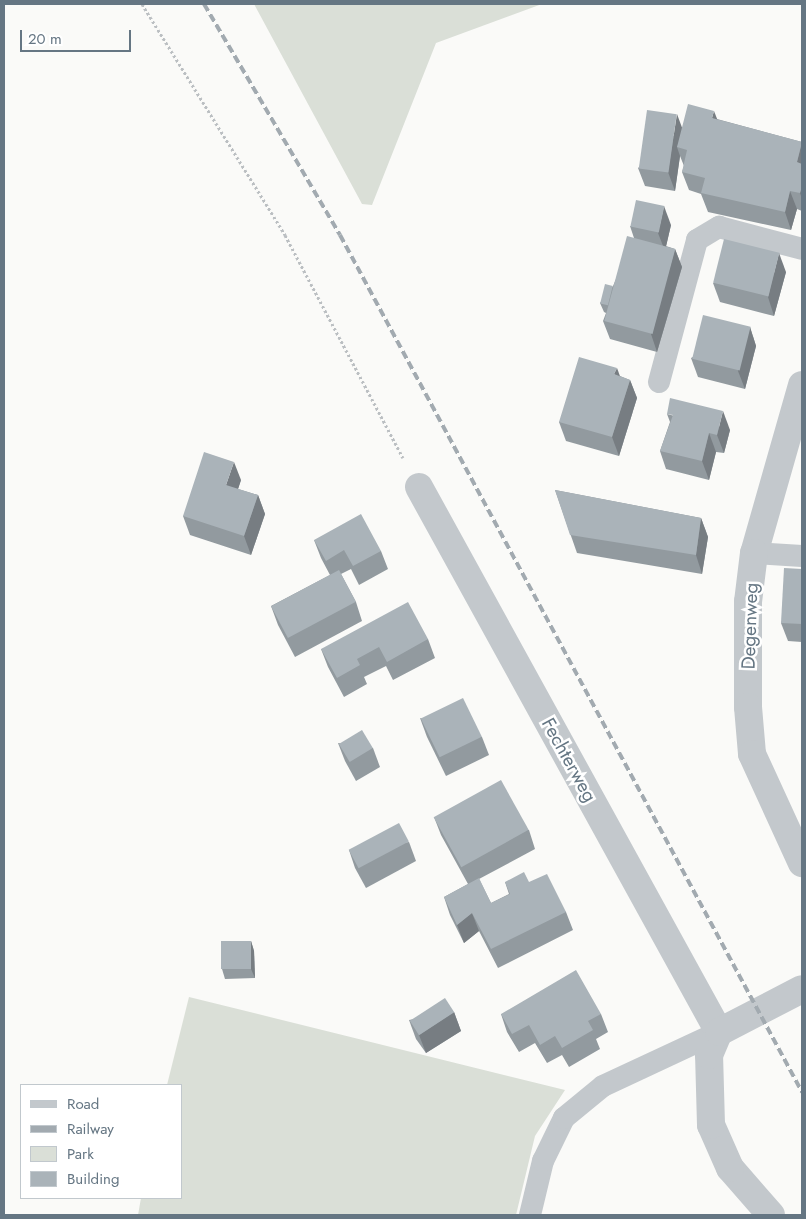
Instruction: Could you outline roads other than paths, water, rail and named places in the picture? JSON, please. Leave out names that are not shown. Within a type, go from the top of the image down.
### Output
[{"type":"street","name":"Degenweg","points":[[802,386],[754,553],[748,602],[752,754],[802,863]]},
{"type":"street","name":"Fechterweg","points":[[419,487],[719,1032]]},
{"type":"street","points":[[771,1215],[730,1168],[712,1125],[707,1080],[709,1055],[719,1032],[802,989]]},
{"type":"lane","points":[[659,382],[697,240],[719,227],[802,249]]},
{"type":"lane","points":[[754,553],[802,556]]},
{"type":"lane","points":[[530,1215],[543,1161],[564,1118],[603,1086],[719,1032]]},
{"type":"railway","points":[[204,4],[340,235],[802,1092]]}]
